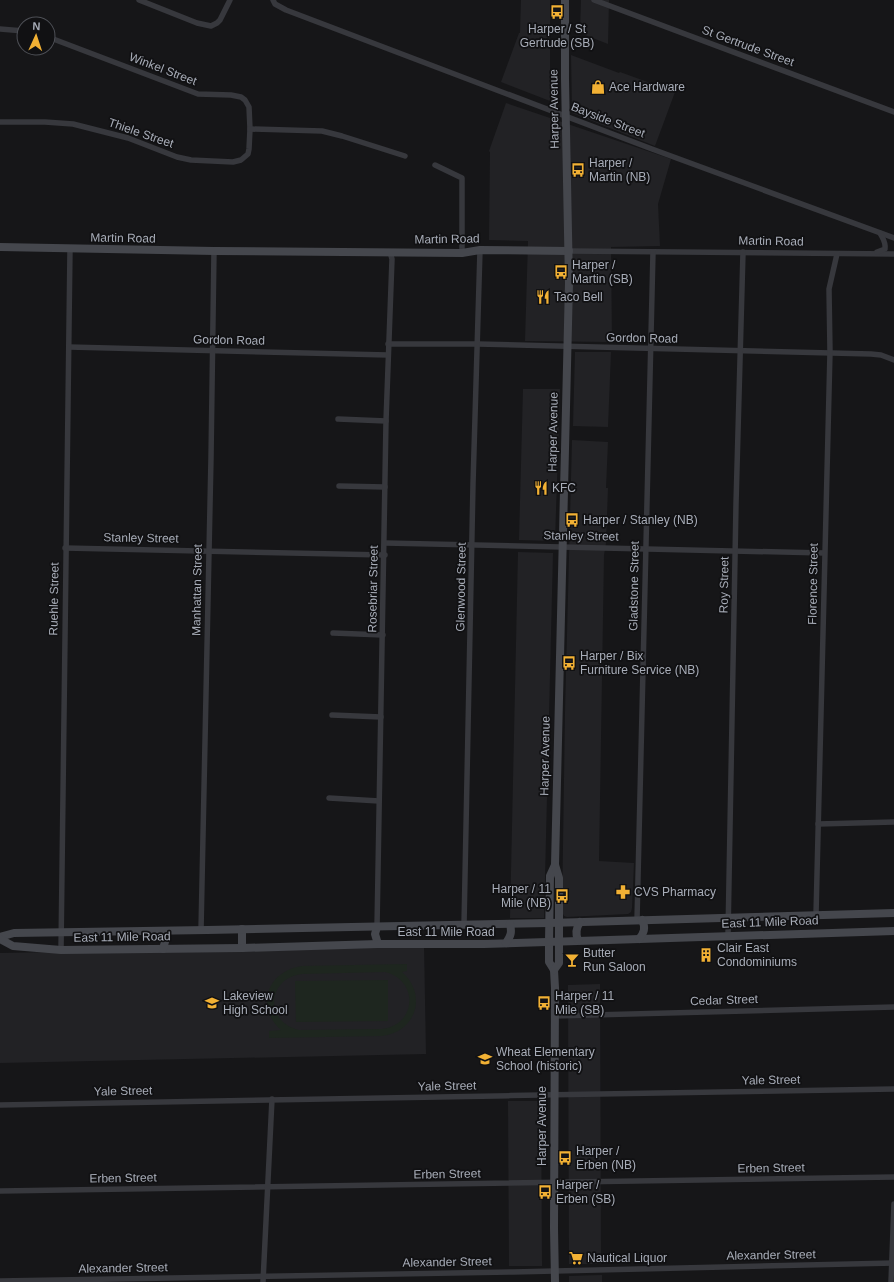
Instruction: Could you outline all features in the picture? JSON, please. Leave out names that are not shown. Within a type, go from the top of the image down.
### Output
[{"type":"main road","name":"Harper Avenue","points":[[555,1282],[554,970],[549,962],[549,923],[550,876],[554,865],[570,251],[566,116],[565,0]]},
{"type":"main road","name":"Martin Road","points":[[0,247],[214,251],[570,251]]},
{"type":"main road","name":"Harper Avenue","points":[[554,865],[559,878],[559,963],[554,970]]},
{"type":"main road","name":"East 11 Mile Road","points":[[0,938],[14,933],[558,923],[894,913]]},
{"type":"main road","points":[[639,939],[644,932],[644,924],[640,920]]},
{"type":"main road","points":[[578,940],[575,934],[580,922]]},
{"type":"main road","points":[[506,943],[512,932],[510,924]]},
{"type":"main road","points":[[377,927],[374,934],[378,944]]},
{"type":"main road","points":[[242,930],[242,948]]},
{"type":"main road","points":[[163,948],[166,938],[164,931]]},
{"type":"main road","name":"East 11 Mile Road","points":[[0,938],[13,946],[61,950],[558,942],[578,940],[894,931]]},
{"type":"street","points":[[140,0],[208,26],[217,24],[230,0]]},
{"type":"street","name":"Bayside Street","points":[[273,0],[275,4],[286,10],[894,238]]},
{"type":"street","name":"St Gertrude Street","points":[[594,0],[894,112]]},
{"type":"street","points":[[0,29],[16,30]]},
{"type":"street","name":"Winkel Street","points":[[56,40],[198,94],[231,95],[241,98],[245,100],[248,108],[250,129]]},
{"type":"street","name":"Thiele Street","points":[[0,122],[45,122],[73,124],[128,138],[177,157],[204,162],[233,162],[245,158],[249,149],[250,129]]},
{"type":"street","points":[[250,129],[322,131],[405,156]]},
{"type":"street","points":[[435,165],[462,178],[462,252]]},
{"type":"street","points":[[865,254],[885,249],[885,242],[880,233]]},
{"type":"street","name":"Ruehle Street","points":[[61,950],[70,249]]},
{"type":"street","name":"Glenwood Street","points":[[464,925],[473,545],[473,484],[480,250]]},
{"type":"street","name":"Manhattan Street","points":[[201,930],[214,251]]},
{"type":"street","name":"Martin Road","points":[[570,251],[894,254]]},
{"type":"street","name":"Rosebriar Street","points":[[377,927],[386,421],[392,260],[390,252]]},
{"type":"street","name":"Gladstone Street","points":[[640,920],[646,549],[653,252]]},
{"type":"street","name":"Roy Street","points":[[728,918],[743,252]]},
{"type":"street","name":"Florence Street","points":[[816,915],[830,352],[829,289],[836,264],[837,254]]},
{"type":"street","name":"Gordon Road","points":[[388,344],[478,344],[830,352],[876,354],[894,360]]},
{"type":"street","name":"Gordon Road","points":[[69,347],[388,355]]},
{"type":"street","points":[[338,419],[386,421]]},
{"type":"street","points":[[339,486],[385,487]]},
{"type":"street","name":"Stanley Street","points":[[385,543],[824,553]]},
{"type":"street","name":"Stanley Street","points":[[66,548],[384,555]]},
{"type":"street","points":[[333,633],[383,635]]},
{"type":"street","points":[[332,715],[381,717]]},
{"type":"street","points":[[330,798],[379,801]]},
{"type":"street","points":[[818,824],[894,822]]},
{"type":"street","points":[[728,918],[728,936]]},
{"type":"street","name":"Cedar Street","points":[[554,1016],[894,1007]]},
{"type":"street","name":"Yale Street","points":[[0,1105],[894,1089]]},
{"type":"street","points":[[263,1279],[272,1099]]},
{"type":"street","name":"Erben Street","points":[[0,1191],[894,1177]]},
{"type":"street","points":[[891,1282],[893,1263],[894,1204]]},
{"type":"street","name":"Alexander Street","points":[[0,1281],[263,1279],[893,1263]]},
{"type":"shaded area","points":[[521,0],[550,0],[550,101],[501,82],[520,33]]},
{"type":"shaded area","points":[[581,0],[609,0],[608,44],[580,33]]},
{"type":"shaded area","points":[[571,55],[675,92],[655,146],[572,113]]},
{"type":"shaded area","points":[[506,103],[671,159],[658,204],[660,246],[611,247],[612,342],[525,341],[528,241],[489,240],[489,151]]},
{"type":"shaded area","points":[[575,352],[611,352],[608,427],[573,426]]},
{"type":"shaded area","points":[[523,389],[560,389],[555,541],[519,540]]},
{"type":"shaded area","points":[[572,440],[608,442],[606,488],[608,488],[606,543],[604,555],[599,861],[634,863],[632,908],[631,912],[628,914],[567,917],[564,916],[562,912],[565,712]]},
{"type":"shaded area","points":[[518,552],[553,553],[544,918],[510,918]]},
{"type":"shaded area","name":"Lakeview High School","points":[[424,945],[426,1054],[0,1063],[0,953]]},
{"type":"shaded area","points":[[407,964],[407,971],[402,972],[410,981],[415,991],[416,1001],[410,1020],[403,1028],[394,1033],[382,1036],[269,1038],[269,1031],[281,1030],[273,1021],[268,1011],[267,1001],[273,982],[280,975],[290,969],[302,966]],"holes":[[[385,972],[396,977],[404,984],[408,992],[409,1002],[407,1011],[402,1020],[394,1026],[382,1029],[299,1030],[288,1025],[280,1018],[275,1010],[274,1000],[276,991],[282,983],[290,977],[302,974]]]},
{"type":"shaded area","points":[[388,980],[388,1021],[296,1022],[295,981]]},
{"type":"shaded area","points":[[600,984],[601,1264],[569,1264],[568,985]]},
{"type":"shaded area","points":[[508,1101],[541,1101],[542,1266],[509,1266]]},
{"type":"shaded area","points":[[602,1275],[602,1282],[569,1282],[569,1276]]},
{"type":"place","name":"Harper / St Gertrude (SB)","points":[[557,12]]},
{"type":"place","name":"Ace Hardware","points":[[598,87]]},
{"type":"place","name":"Harper / Martin (NB)","points":[[578,170]]},
{"type":"place","name":"Harper / Martin (SB)","points":[[561,272]]},
{"type":"place","name":"Taco Bell","points":[[543,297]]},
{"type":"place","name":"KFC","points":[[541,488]]},
{"type":"place","name":"Harper / Stanley (NB)","points":[[572,520]]},
{"type":"place","name":"Harper / Bix Furniture Service (NB)","points":[[569,663]]},
{"type":"place","name":"CVS Pharmacy","points":[[623,892]]},
{"type":"place","name":"Harper / 11 Mile (NB)","points":[[562,896]]},
{"type":"place","name":"Clair East Condominiums","points":[[706,955]]},
{"type":"place","name":"Butter Run Saloon","points":[[572,960]]},
{"type":"place","name":"Lakeview High School","points":[[212,1003]]},
{"type":"place","name":"Harper / 11 Mile (SB)","points":[[544,1003]]},
{"type":"place","name":"Wheat Elementary School (historic)","points":[[485,1059]]},
{"type":"place","name":"Harper / Erben (NB)","points":[[565,1158]]},
{"type":"place","name":"Harper / Erben (SB)","points":[[545,1192]]},
{"type":"place","name":"Nautical Liquor","points":[[576,1258]]}]
